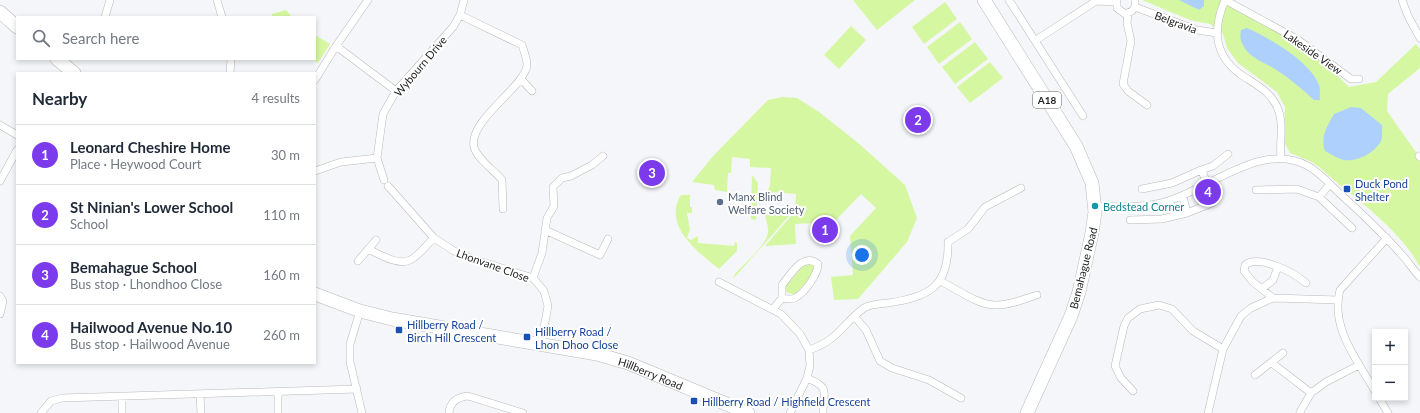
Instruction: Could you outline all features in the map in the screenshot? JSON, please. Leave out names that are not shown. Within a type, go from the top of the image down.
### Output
[{"type":"highway","name":"Bemahague Road","points":[[984,0],[1076,146],[1092,183],[1094,206],[1092,233],[1079,292],[1062,336],[1027,413]]},
{"type":"highway","points":[[0,12],[16,26]]},
{"type":"highway","points":[[57,60],[70,72]]},
{"type":"highway","name":"Hillberry Road","points":[[316,294],[360,311],[424,325],[597,354],[628,363],[744,412]]},
{"type":"street","points":[[105,16],[110,0]]},
{"type":"street","points":[[217,0],[222,16]]},
{"type":"street","points":[[316,78],[336,46],[368,0]]},
{"type":"street","name":"Wybourn Drive","points":[[386,183],[376,158],[383,114],[396,91],[453,27],[460,15],[464,0]]},
{"type":"street","points":[[1009,0],[1036,40],[1076,111],[1083,116]]},
{"type":"street","points":[[1036,40],[1096,0],[1116,1],[1119,11],[1128,13],[1132,12],[1135,3]]},
{"type":"street","points":[[1225,0],[1219,11],[1217,33],[1220,49],[1223,56],[1240,74],[1265,90],[1279,111],[1281,158]]},
{"type":"street","name":"Lakeside View","points":[[1225,0],[1297,39],[1351,79],[1358,79]]},
{"type":"street","points":[[1402,0],[1408,16],[1420,38]]},
{"type":"street","name":"Belgravia","points":[[1135,3],[1197,30],[1217,33]]},
{"type":"street","points":[[1128,13],[1127,23],[1131,41],[1123,84],[1128,92],[1147,105]]},
{"type":"street","points":[[460,15],[522,45],[527,57],[527,67],[521,79],[482,123],[476,135],[474,146],[478,155],[502,180],[503,209]]},
{"type":"street","points":[[336,46],[396,91]]},
{"type":"street","points":[[230,72],[232,60]]},
{"type":"street","points":[[521,79],[532,91]]},
{"type":"street","points":[[0,125],[16,134]]},
{"type":"street","points":[[0,181],[16,152]]},
{"type":"street","points":[[1142,189],[1172,183],[1213,166],[1228,154]]},
{"type":"street","points":[[533,278],[542,253],[547,218],[554,206],[553,187],[562,178],[592,165],[603,156]]},
{"type":"street","points":[[316,171],[341,162],[376,158]]},
{"type":"street","points":[[1094,206],[1139,206],[1161,203],[1183,196],[1263,159],[1281,158],[1292,160],[1306,165],[1330,184],[1387,238],[1420,277]]},
{"type":"street","points":[[1201,170],[1208,184]]},
{"type":"street","name":"Lhonvane Close","points":[[386,183],[434,238],[473,259],[533,278],[544,291],[548,306],[541,344]]},
{"type":"street","points":[[1319,197],[1330,184]]},
{"type":"street","points":[[809,350],[831,341],[865,308],[872,305],[901,301],[926,294],[940,281],[948,262],[945,241],[968,229],[985,208],[1021,188]]},
{"type":"street","points":[[1256,190],[1297,189],[1319,197],[1352,228]]},
{"type":"street","points":[[1183,196],[1187,213]]},
{"type":"street","points":[[1130,220],[1162,219],[1187,213],[1212,203]]},
{"type":"street","points":[[545,230],[600,255],[608,239]]},
{"type":"street","points":[[368,249],[388,258],[403,261],[411,260],[434,238]]},
{"type":"street","points":[[1372,386],[1344,336],[1338,317],[1338,300],[1340,290],[1387,238]]},
{"type":"street","points":[[358,261],[376,240]]},
{"type":"street","points":[[773,309],[782,298],[782,285],[801,263],[806,260],[812,260],[818,264],[818,271],[815,276],[797,297],[782,298]]},
{"type":"street","points":[[1273,298],[1263,288],[1253,282],[1244,271],[1245,265],[1255,261],[1278,267],[1295,274],[1306,283]]},
{"type":"street","points":[[1263,288],[1273,280],[1278,267]]},
{"type":"street","points":[[940,281],[979,301],[994,305],[1011,303],[1037,295]]},
{"type":"street","points":[[719,282],[773,309],[787,320],[800,334],[809,350],[811,359],[807,378],[790,413]]},
{"type":"street","points":[[0,296],[3,301],[0,314]]},
{"type":"street","points":[[1208,413],[1223,349],[1241,316],[1251,308],[1273,298],[1338,300]]},
{"type":"street","points":[[1133,391],[1121,378],[1115,366],[1124,326],[1128,318],[1140,309],[1159,305],[1172,309],[1193,331],[1223,349]]},
{"type":"street","points":[[360,311],[350,344],[350,362],[362,413]]},
{"type":"street","points":[[855,317],[869,334],[880,361],[892,368],[929,380],[961,398]]},
{"type":"street","points":[[1255,375],[1283,353]]},
{"type":"street","points":[[1272,363],[1311,393]]},
{"type":"street","points":[[1300,412],[1311,393],[1326,382],[1359,365]]},
{"type":"street","points":[[807,378],[820,383],[824,387],[826,392],[824,413]]},
{"type":"street","points":[[41,413],[51,401],[62,398],[278,393],[357,389]]},
{"type":"street","points":[[278,393],[278,413]]},
{"type":"street","points":[[200,395],[201,413]]},
{"type":"street","points":[[122,396],[122,413]]},
{"type":"street","points":[[449,413],[449,409],[455,400],[461,396],[468,396],[523,413]]},
{"type":"street","points":[[1381,401],[1388,413]]},
{"type":"green space","points":[[853,0],[915,0],[877,30]]},
{"type":"green space","points":[[1142,0],[1227,0],[1240,13],[1262,22],[1295,42],[1326,64],[1349,87],[1376,82],[1416,44],[1420,49],[1420,68],[1388,94],[1387,111],[1420,158],[1420,267],[1400,238],[1374,213],[1319,167],[1310,161],[1290,153],[1284,142],[1285,107],[1277,92],[1238,63],[1227,48],[1223,34],[1210,24],[1190,20]]},
{"type":"green space","points":[[945,2],[957,19],[924,44],[912,27]]},
{"type":"green space","points":[[286,10],[291,16],[272,16],[272,14]]},
{"type":"green space","points":[[960,22],[972,39],[939,64],[927,47]]},
{"type":"green space","points":[[851,26],[866,40],[839,69],[824,55]]},
{"type":"green space","points":[[316,36],[330,44],[318,63],[314,60],[316,60]]},
{"type":"green space","points":[[975,42],[988,59],[955,84],[942,67]]},
{"type":"green space","points":[[990,62],[1003,78],[970,103],[957,87]]},
{"type":"green space","points":[[782,97],[797,98],[819,112],[857,142],[905,185],[917,218],[907,242],[858,299],[834,300],[831,277],[853,275],[850,236],[876,208],[861,194],[834,222],[795,224],[796,244],[765,246],[797,209],[795,209],[796,194],[773,192],[772,198],[766,195],[770,185],[771,168],[750,167],[750,159],[732,157],[731,173],[728,173],[727,192],[715,190],[714,185],[692,182],[714,155],[768,100]]},
{"type":"green space","points":[[752,175],[758,183],[756,220],[751,219]]},
{"type":"green space","points":[[681,195],[690,195],[690,207],[692,207],[692,213],[687,213],[690,230],[687,238],[691,240],[698,236],[698,243],[734,246],[735,242],[737,243],[737,251],[719,269],[693,246],[685,237],[679,227],[676,217],[676,206]]},
{"type":"green space","points":[[772,208],[772,214],[789,216],[733,279],[735,274],[759,249],[766,238],[768,230],[766,213],[767,210]]},
{"type":"green space","points":[[811,263],[814,266],[815,272],[795,295],[786,292],[785,287],[805,264]]},
{"type":"water","points":[[1179,0],[1204,0],[1204,6],[1199,10]]},
{"type":"water","points":[[1247,28],[1266,37],[1298,59],[1314,76],[1319,85],[1320,100],[1314,100],[1285,76],[1249,53],[1240,38],[1241,30]]},
{"type":"water","points":[[1351,107],[1361,108],[1382,125],[1382,137],[1375,149],[1370,153],[1354,160],[1344,160],[1325,151],[1323,141],[1327,127],[1334,114]]},
{"type":"place","name":"St Ninian's Lower School","points":[[918,120]]},
{"type":"place","name":"Bemahague School","points":[[652,173]]},
{"type":"place","name":"Duck Pond Shelter","points":[[1347,189]]},
{"type":"place","name":"Hailwood Avenue No.10","points":[[1208,192]]},
{"type":"place","name":"Manx Blind Welfare Society","points":[[720,202]]},
{"type":"place","name":"Bedstead Corner","points":[[1095,206]]},
{"type":"place","name":"Leonard Cheshire Home","points":[[825,230]]},
{"type":"place","name":"Hillberry Road / Birch Hill Crescent","points":[[399,330]]},
{"type":"place","name":"Hillberry Road / Lhon Dhoo Close","points":[[527,337]]},
{"type":"place","name":"Hillberry Road / Highfield Crescent","points":[[694,401]]}]
